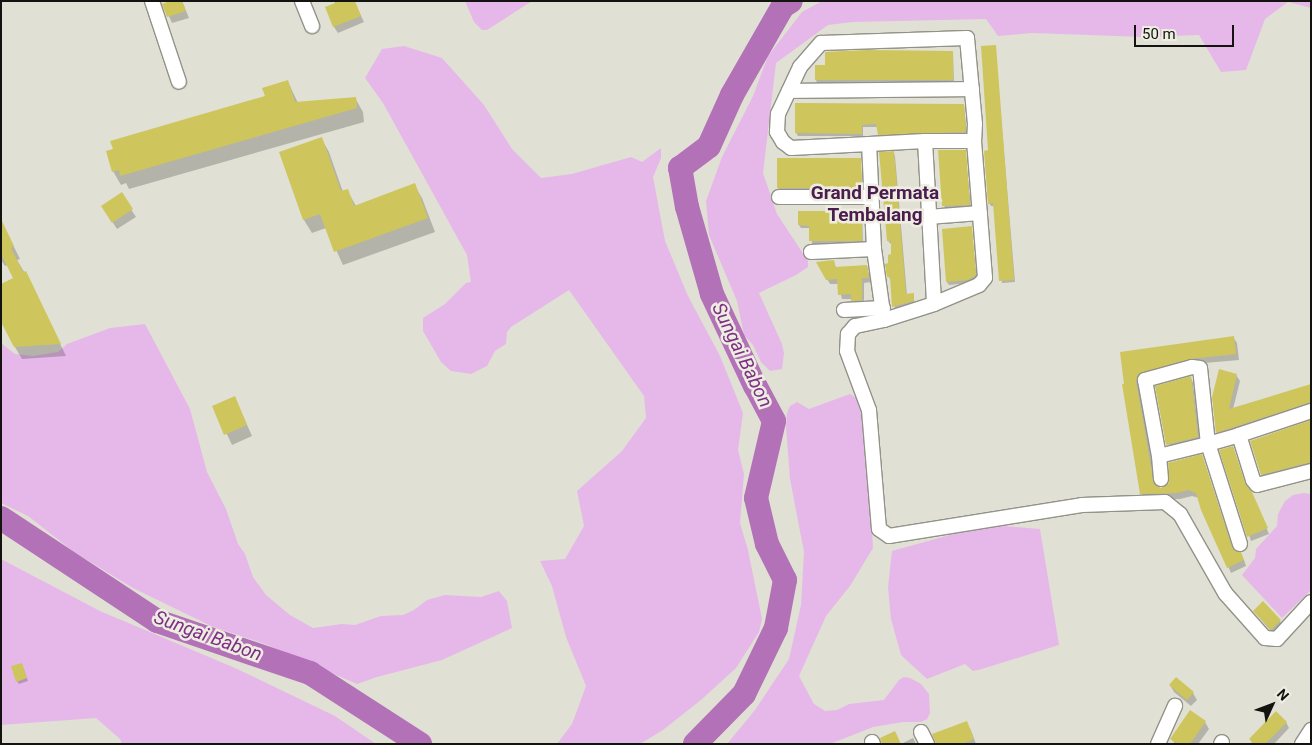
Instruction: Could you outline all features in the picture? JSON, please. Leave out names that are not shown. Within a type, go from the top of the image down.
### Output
[{"type":"street","points":[[152,1],[179,82]]},
{"type":"street","points":[[302,1],[312,26]]},
{"type":"street","points":[[974,141],[925,140],[792,148],[783,142],[777,132],[778,114],[800,67],[821,43],[967,38],[985,278],[979,285],[934,304],[883,314],[856,326],[848,334],[847,351],[869,410],[879,529],[889,536],[1082,505],[1165,502],[1180,514],[1224,593],[1265,638],[1277,639],[1311,602]]},
{"type":"street","points":[[789,91],[972,89]]},
{"type":"street","points":[[925,140],[934,304]]},
{"type":"street","points":[[869,144],[870,197],[874,249],[883,314]]},
{"type":"street","points":[[779,197],[870,197]]},
{"type":"street","points":[[928,217],[980,213]]},
{"type":"street","points":[[811,252],[874,249]]},
{"type":"street","points":[[844,310],[883,314]]},
{"type":"street","points":[[1161,479],[1159,456],[1145,380],[1198,367],[1201,370],[1208,444],[1240,544]]},
{"type":"street","points":[[1159,456],[1239,435],[1311,411]]},
{"type":"street","points":[[1239,435],[1253,480],[1257,486],[1311,471]]},
{"type":"street","points":[[1158,744],[1175,706]]},
{"type":"street","points":[[1302,744],[1311,730]]},
{"type":"shaded area","points":[[465,1],[532,1],[487,30],[482,30],[474,22]]},
{"type":"shaded area","points":[[822,1],[1311,1],[1311,8],[1288,2],[1265,19],[1246,70],[1221,72],[1199,35],[1144,37],[1032,33],[998,36],[986,19],[853,22],[828,25],[776,63],[763,173],[777,214],[808,261],[808,267],[759,293],[782,344],[784,353],[782,369],[770,371],[761,362],[753,345],[744,335],[737,301],[709,235],[706,201],[722,157],[753,96],[768,56],[802,12]]},
{"type":"shaded area","points":[[404,46],[442,58],[484,105],[512,149],[541,178],[572,174],[631,157],[642,162],[661,148],[661,158],[653,177],[665,241],[688,296],[720,356],[743,413],[738,450],[744,474],[740,523],[748,550],[762,619],[759,632],[736,668],[701,700],[663,730],[640,744],[557,744],[572,724],[586,686],[566,637],[552,586],[540,561],[565,559],[584,526],[577,491],[622,451],[646,418],[644,396],[569,290],[511,327],[507,332],[506,344],[495,351],[487,366],[471,374],[451,371],[441,362],[423,331],[423,318],[445,304],[466,283],[471,282],[467,255],[383,103],[365,78],[382,49]]},
{"type":"shaded area","points":[[145,324],[190,409],[207,472],[226,509],[238,544],[245,554],[253,577],[266,595],[290,615],[313,628],[342,624],[355,625],[381,616],[403,615],[414,610],[427,600],[445,595],[481,597],[499,591],[507,601],[512,628],[442,660],[357,684],[265,644],[211,626],[133,588],[74,552],[28,516],[1,503],[1,343],[15,354],[33,356],[58,352],[67,344],[110,328]]},
{"type":"shaded area","points":[[850,394],[861,401],[866,439],[865,456],[869,480],[873,548],[850,586],[826,616],[799,676],[814,704],[825,711],[837,710],[849,704],[884,700],[899,680],[904,677],[910,678],[921,684],[929,694],[930,713],[927,719],[921,722],[903,722],[873,727],[830,744],[727,744],[755,710],[789,659],[801,605],[804,552],[790,479],[786,427],[787,413],[790,406],[797,402],[809,409]]},
{"type":"shaded area","points":[[1311,494],[1311,590],[1282,618],[1242,575],[1255,558],[1256,549],[1277,526],[1278,514],[1285,501],[1293,495]]},
{"type":"shaded area","points":[[1004,526],[1040,529],[1059,645],[973,671],[965,664],[927,679],[901,655],[891,619],[888,587],[892,551],[975,528]]},
{"type":"shaded area","points":[[1,559],[100,611],[235,668],[335,716],[376,744],[122,744],[120,739],[96,718],[1,725]]},
{"type":"building","points":[[170,1],[182,1],[186,11],[167,17],[162,4]]},
{"type":"building","points":[[340,1],[355,1],[361,16],[333,27],[325,7]]},
{"type":"building","points":[[996,45],[1014,280],[999,281],[993,203],[988,204],[984,151],[988,150],[981,46]]},
{"type":"building","points":[[867,50],[953,51],[953,80],[815,80],[815,65],[825,65],[825,52]]},
{"type":"building","points":[[288,80],[295,102],[356,97],[357,108],[120,176],[119,170],[112,172],[106,151],[113,149],[110,141],[265,96],[262,88]]},
{"type":"building","points":[[795,103],[964,104],[966,132],[878,135],[876,124],[862,125],[862,134],[795,133]]},
{"type":"building","points":[[322,137],[341,191],[348,189],[354,206],[415,183],[428,218],[334,252],[320,214],[303,220],[279,152]]},
{"type":"building","points":[[938,150],[966,150],[970,205],[942,206]]},
{"type":"building","points":[[894,151],[906,294],[914,293],[914,301],[892,307],[890,277],[887,277],[885,264],[888,263],[888,255],[891,254],[891,241],[887,241],[879,152]]},
{"type":"building","points":[[777,158],[861,158],[862,188],[777,188]]},
{"type":"building","points":[[122,192],[133,209],[112,223],[101,206]]},
{"type":"building","points":[[798,211],[862,211],[862,241],[809,241],[809,226],[798,225]]},
{"type":"building","points":[[1,219],[14,246],[11,248],[23,272],[26,271],[61,344],[14,347],[1,322],[1,284],[13,278],[1,254]]},
{"type":"building","points":[[972,226],[976,275],[968,280],[946,282],[942,229]]},
{"type":"building","points":[[834,260],[835,267],[867,265],[869,278],[862,278],[862,300],[851,301],[851,294],[838,295],[837,279],[826,280],[816,262]]},
{"type":"building","points":[[1234,336],[1236,354],[1190,359],[1143,372],[1139,374],[1136,381],[1154,484],[1161,488],[1169,483],[1168,463],[1202,454],[1232,547],[1235,551],[1241,552],[1244,560],[1227,568],[1201,510],[1196,493],[1188,490],[1177,493],[1140,494],[1122,384],[1124,384],[1120,352]]},
{"type":"building","points":[[1219,369],[1237,374],[1229,409],[1311,384],[1311,402],[1216,433],[1212,397]]},
{"type":"building","points":[[1191,376],[1198,437],[1166,445],[1155,386]]},
{"type":"building","points":[[235,396],[247,425],[224,435],[212,406]]},
{"type":"building","points":[[1311,420],[1311,462],[1261,475],[1250,441]]},
{"type":"building","points":[[1233,446],[1245,483],[1252,492],[1268,528],[1247,537],[1219,450]]},
{"type":"building","points":[[1263,601],[1281,620],[1271,630],[1253,611]]},
{"type":"building","points":[[22,663],[27,678],[16,682],[11,666]]},
{"type":"building","points":[[1176,677],[1194,692],[1187,700],[1169,685]]},
{"type":"building","points":[[1190,710],[1206,721],[1190,744],[1178,744],[1170,739]]},
{"type":"building","points":[[1276,711],[1287,722],[1265,744],[1254,744],[1249,739]]},
{"type":"building","points":[[967,721],[974,739],[962,744],[936,744],[932,734]]},
{"type":"building","points":[[895,731],[901,744],[882,744],[880,738]]},
{"type":"waterway","name":"Sungai Babon","points":[[695,744],[744,694],[776,628],[785,580],[767,544],[756,498],[774,421],[755,386],[712,294],[687,207],[680,168],[709,146],[732,95],[783,6],[791,1]]},
{"type":"waterway","name":"Sungai Babon","points":[[1,518],[157,621],[310,673],[420,744]]},
{"type":"district","name":"Grand Permata Tembalang","points":[[875,204]]}]
